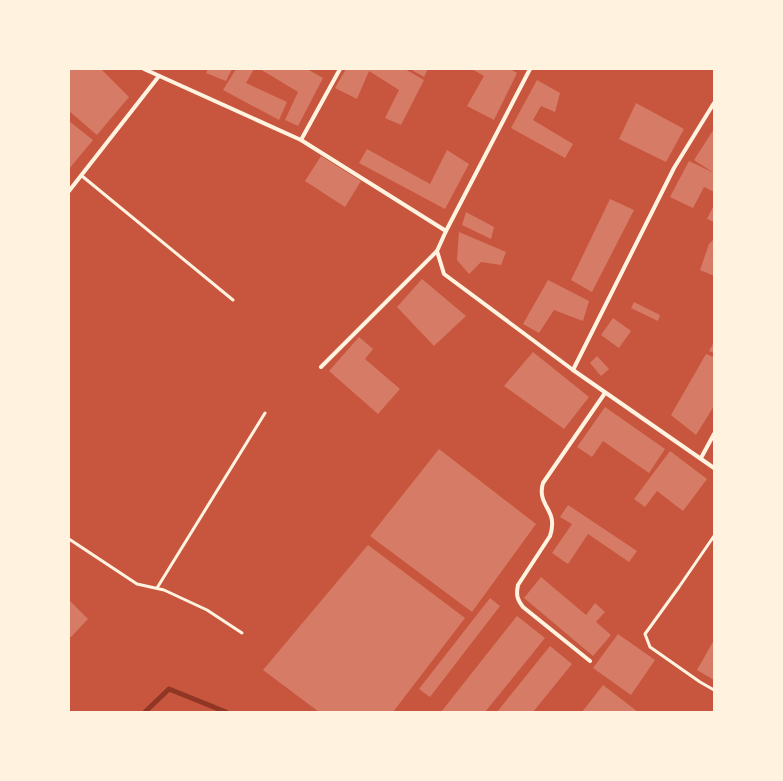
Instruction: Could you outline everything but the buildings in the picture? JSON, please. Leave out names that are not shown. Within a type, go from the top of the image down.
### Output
[{"type":"street","points":[[144,69],[301,140],[446,231]]},
{"type":"street","points":[[301,140],[340,69]]},
{"type":"street","points":[[321,367],[437,251],[530,69]]},
{"type":"street","points":[[69,191],[159,76]]},
{"type":"street","points":[[573,370],[674,168],[714,103]]},
{"type":"street","points":[[437,251],[444,274],[573,370],[714,468]]},
{"type":"street","points":[[590,661],[524,607],[516,594],[518,585],[550,536],[552,519],[541,498],[543,483],[605,392]]},
{"type":"street","points":[[700,458],[714,434]]},
{"type":"lane","points":[[82,176],[233,300]]},
{"type":"lane","points":[[157,588],[265,414]]},
{"type":"lane","points":[[714,536],[645,634],[650,647],[714,690]]},
{"type":"lane","points":[[69,539],[137,584],[164,590],[207,610],[242,634]]},
{"type":"waterway","points":[[145,712],[169,689],[226,712]]}]
